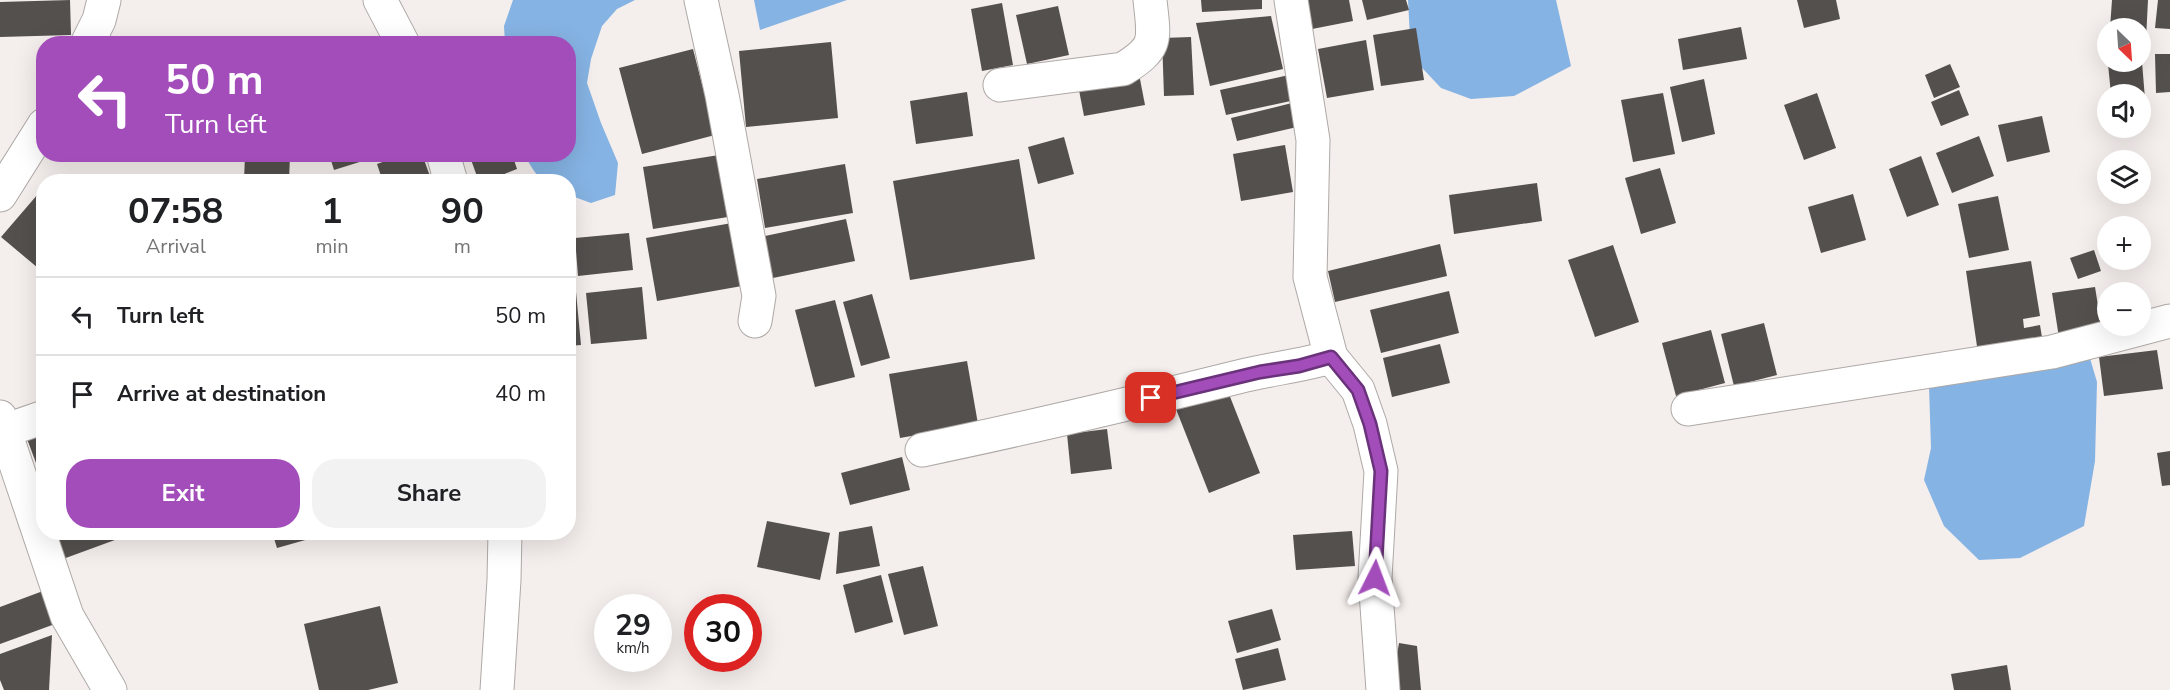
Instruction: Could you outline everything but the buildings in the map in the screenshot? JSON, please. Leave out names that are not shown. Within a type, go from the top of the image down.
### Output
[{"type":"street","points":[[91,36],[99,20],[104,0]]},
{"type":"street","points":[[380,0],[399,36]]},
{"type":"street","points":[[701,0],[722,95],[759,296],[755,321]]},
{"type":"street","points":[[1000,85],[1123,69],[1140,59],[1152,46],[1150,0]]},
{"type":"street","points":[[1291,0],[1313,140],[1310,277],[1331,357],[1358,390],[1370,424],[1381,471],[1375,578],[1383,690]]},
{"type":"street","points":[[0,195],[36,138]]},
{"type":"street","points":[[1688,409],[2052,352],[2170,321]]},
{"type":"street","points":[[922,450],[1042,425],[1331,357]]},
{"type":"street","points":[[36,418],[2,424],[36,524]]},
{"type":"street","points":[[41,540],[67,616],[110,690]]},
{"type":"street","points":[[491,689],[504,580],[505,540]]},
{"type":"water","points":[[513,0],[635,0],[617,9],[602,26],[591,59],[587,83],[618,163],[615,195],[591,203],[576,198],[576,174],[536,174],[533,170],[528,162],[576,162],[576,36],[505,36],[504,26]]},
{"type":"water","points":[[754,0],[847,0],[760,30]]},
{"type":"water","points":[[1408,0],[1556,0],[1571,66],[1514,96],[1471,99],[1441,88],[1411,56]]},
{"type":"water","points":[[2089,355],[2097,382],[2095,461],[2084,526],[2020,558],[1979,560],[1944,526],[1924,480],[1931,448],[1929,386]]},
{"type":"route","points":[[1151,398],[1331,357],[1358,390],[1370,424],[1381,471],[1375,578]]}]
